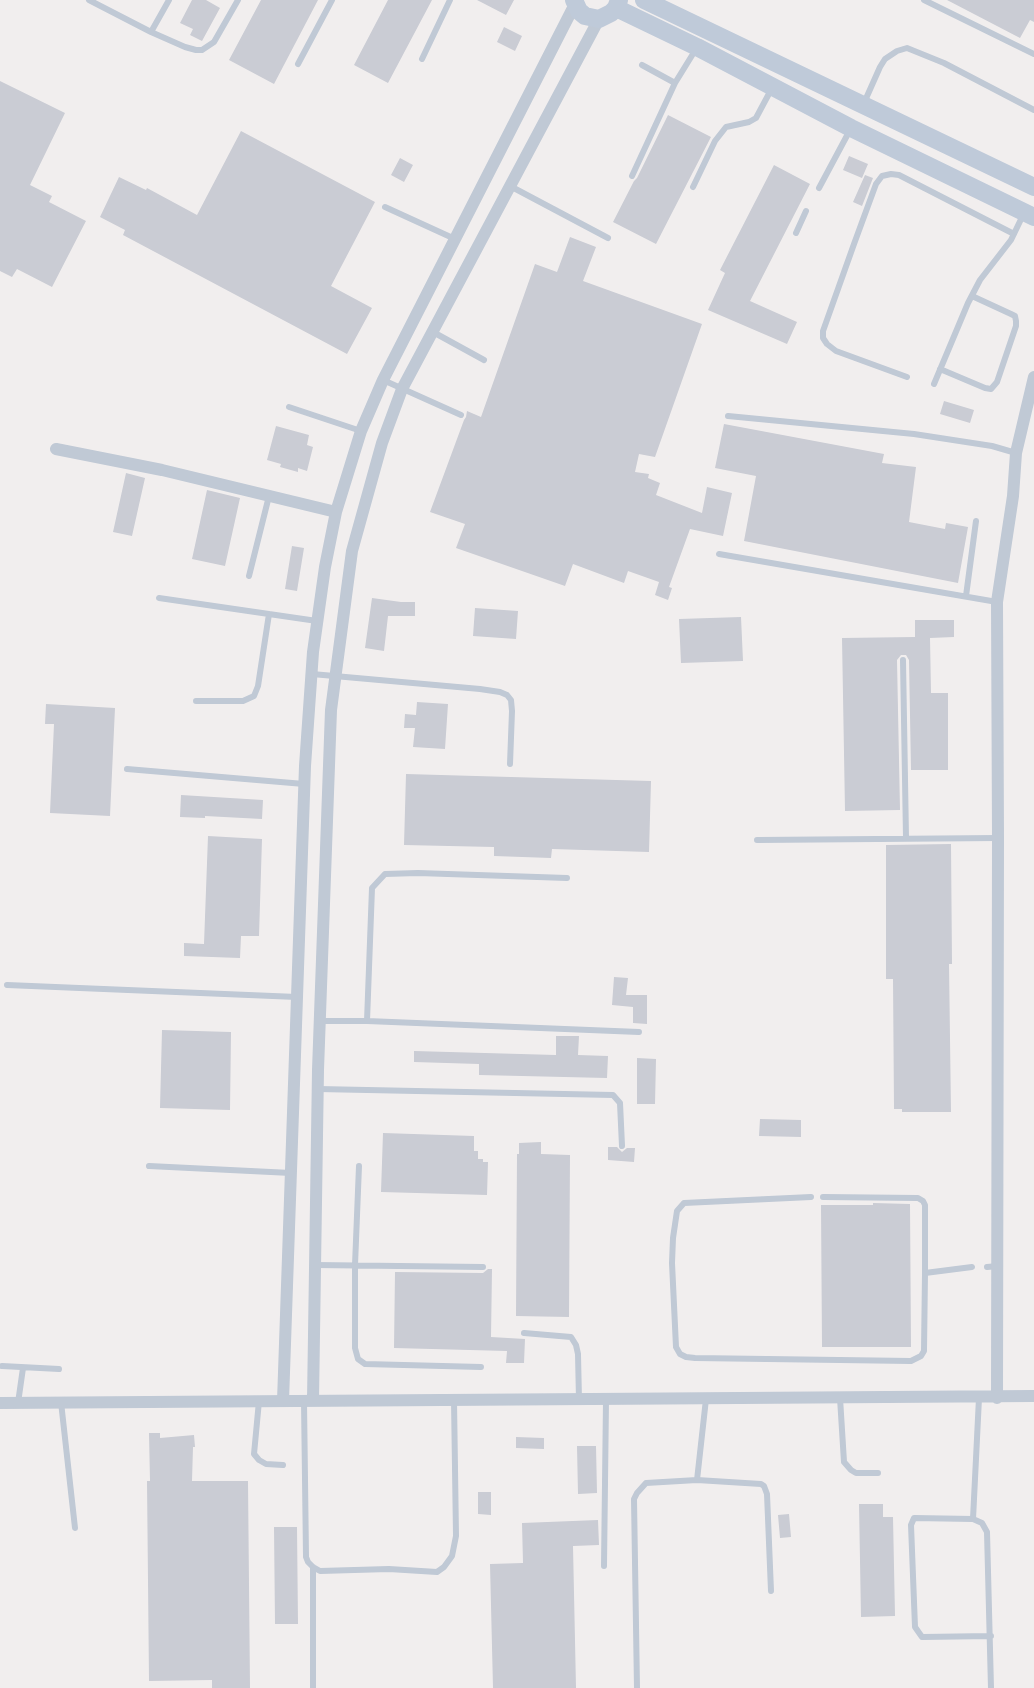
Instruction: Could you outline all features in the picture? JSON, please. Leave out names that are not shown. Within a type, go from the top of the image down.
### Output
[{"type":"street","points":[[283,1401],[304,784],[317,621],[336,512],[361,431],[383,380],[574,2],[585,16],[599,19],[606,17],[617,4],[850,128],[1029,214],[1034,189],[645,0]]},
{"type":"street","points":[[309,1401],[331,710],[352,551],[382,443],[402,389],[599,19]]},
{"type":"street","points":[[850,128],[863,104]]},
{"type":"street","points":[[998,1398],[992,1267],[998,838],[997,601],[1009,529],[1016,453],[1034,377]]},
{"type":"street","points":[[56,449],[162,470],[336,512]]},
{"type":"street","points":[[0,1403],[1034,1396]]},
{"type":"lane","points":[[89,0],[151,32],[185,47],[202,50],[214,42],[238,0]]},
{"type":"lane","points":[[151,32],[169,0]]},
{"type":"lane","points":[[298,64],[332,0]]},
{"type":"lane","points":[[422,59],[450,0]]},
{"type":"lane","points":[[924,0],[1034,54]]},
{"type":"lane","points":[[632,176],[675,83],[697,47]]},
{"type":"lane","points":[[863,104],[885,60],[897,51],[908,48],[944,63],[1034,110]]},
{"type":"lane","points":[[642,65],[675,83]]},
{"type":"lane","points":[[693,187],[726,127],[756,118],[773,86]]},
{"type":"lane","points":[[819,188],[850,128]]},
{"type":"lane","points":[[906,377],[836,351],[823,338],[823,331],[853,244],[876,184],[882,176],[899,175],[1014,234]]},
{"type":"lane","points":[[510,186],[608,238]]},
{"type":"lane","points":[[385,207],[455,239]]},
{"type":"lane","points":[[796,233],[806,211]]},
{"type":"lane","points":[[934,384],[980,280],[1029,214]]},
{"type":"lane","points":[[940,369],[985,388],[990,388],[997,382],[1016,327],[1015,316],[972,296]]},
{"type":"lane","points":[[433,332],[484,360]]},
{"type":"lane","points":[[383,380],[461,415]]},
{"type":"lane","points":[[289,407],[361,431]]},
{"type":"lane","points":[[728,416],[914,434],[992,446],[1016,453]]},
{"type":"lane","points":[[249,576],[269,496]]},
{"type":"lane","points":[[966,596],[976,521]]},
{"type":"lane","points":[[719,554],[997,601]]},
{"type":"lane","points":[[159,597],[317,621]]},
{"type":"lane","points":[[196,701],[243,701],[254,695],[258,687],[269,614]]},
{"type":"lane","points":[[903,660],[906,838]]},
{"type":"lane","points":[[312,674],[480,689],[507,695],[511,700],[512,711],[510,764]]},
{"type":"lane","points":[[127,769],[304,784]]},
{"type":"lane","points":[[757,839],[998,838]]},
{"type":"lane","points":[[367,1021],[372,888],[385,874],[567,877]]},
{"type":"lane","points":[[7,985],[297,997]]},
{"type":"lane","points":[[320,1021],[639,1032]]},
{"type":"lane","points":[[318,1089],[613,1095],[620,1103],[622,1146]]},
{"type":"lane","points":[[149,1166],[291,1173]]},
{"type":"lane","points":[[359,1166],[355,1265],[355,1348],[358,1359],[365,1364],[481,1367]]},
{"type":"lane","points":[[811,1197],[684,1203],[677,1211],[672,1263],[676,1347],[680,1353],[695,1358],[916,1360],[921,1356],[924,1351],[925,1205],[918,1198],[823,1197]]},
{"type":"lane","points":[[315,1265],[483,1266]]},
{"type":"lane","points":[[925,1273],[972,1268]]},
{"type":"lane","points":[[524,1333],[571,1337],[578,1354],[579,1399]]},
{"type":"lane","points":[[2,1366],[59,1368]]},
{"type":"lane","points":[[18,1403],[23,1368]]},
{"type":"lane","points":[[840,1398],[844,1462],[856,1473],[878,1473]]},
{"type":"lane","points":[[972,1519],[979,1398]]},
{"type":"lane","points":[[604,1566],[606,1399]]},
{"type":"lane","points":[[697,1480],[706,1399]]},
{"type":"lane","points":[[309,1401],[308,1562],[320,1571],[389,1569],[437,1572],[452,1556],[456,1536],[454,1400]]},
{"type":"lane","points":[[259,1401],[254,1454],[266,1464],[283,1465]]},
{"type":"lane","points":[[61,1402],[75,1528]]},
{"type":"lane","points":[[637,1688],[634,1499],[646,1483],[697,1480],[761,1484],[766,1490],[771,1591]]},
{"type":"lane","points":[[991,1636],[922,1637],[915,1627],[911,1525],[914,1518],[972,1519],[982,1523],[987,1532],[991,1636],[991,1688]]},
{"type":"lane","points":[[313,1567],[313,1688]]},
{"type":"building","points":[[192,0],[206,0],[220,8],[202,41],[190,35],[193,29],[180,23]]},
{"type":"building","points":[[261,0],[318,0],[274,84],[229,60]]},
{"type":"building","points":[[388,0],[432,0],[388,83],[354,65]]},
{"type":"building","points":[[477,0],[514,0],[506,15]]},
{"type":"building","points":[[947,0],[1034,0],[1034,22],[1030,20],[1020,38]]},
{"type":"building","points":[[504,27],[522,36],[515,51],[497,42]]},
{"type":"building","points":[[0,81],[65,113],[30,185],[52,196],[49,202],[86,221],[52,287],[17,269],[12,277],[0,271]]},
{"type":"building","points":[[668,115],[711,137],[656,244],[613,222]]},
{"type":"building","points":[[241,131],[375,202],[331,286],[372,308],[347,354],[123,235],[125,230],[100,217],[119,177],[146,190],[147,188],[197,215]]},
{"type":"building","points":[[849,156],[868,164],[862,178],[843,170]]},
{"type":"building","points":[[400,158],[413,165],[404,182],[391,175]]},
{"type":"building","points":[[774,165],[810,184],[750,301],[797,322],[787,344],[708,310],[725,273],[720,270]]},
{"type":"building","points":[[865,175],[873,178],[862,206],[853,202]]},
{"type":"building","points":[[570,237],[596,247],[583,281],[702,324],[655,457],[639,454],[635,472],[649,474],[648,478],[660,483],[656,495],[702,513],[707,487],[732,493],[723,536],[690,529],[669,587],[672,588],[668,600],[655,595],[659,582],[628,571],[624,583],[573,564],[565,586],[456,548],[465,524],[430,512],[467,411],[481,417],[535,264],[557,272]]},
{"type":"building","points":[[944,401],[974,410],[970,423],[940,414]]},
{"type":"building","points":[[724,424],[884,454],[882,463],[916,467],[909,522],[945,529],[946,523],[968,527],[958,583],[744,541],[756,476],[715,468]]},
{"type":"building","points":[[276,426],[309,435],[307,445],[313,447],[307,471],[298,468],[298,472],[267,460]]},
{"type":"building","points":[[126,473],[145,478],[132,536],[113,532]]},
{"type":"building","points":[[207,490],[240,498],[225,566],[192,559]]},
{"type":"building","points":[[292,546],[304,548],[297,591],[285,589]]},
{"type":"building","points":[[372,598],[415,602],[415,616],[388,616],[384,651],[365,648]]},
{"type":"building","points":[[475,608],[518,611],[516,639],[473,636]]},
{"type":"building","points":[[741,617],[743,661],[681,663],[679,619]]},
{"type":"building","points":[[915,620],[954,620],[954,637],[930,638],[931,693],[948,693],[948,770],[911,770],[909,660],[906,655],[901,655],[897,660],[900,810],[845,811],[842,638],[915,637]]},
{"type":"building","points":[[417,702],[448,704],[445,749],[413,747],[415,728],[404,728],[405,714],[416,715]]},
{"type":"building","points":[[46,704],[115,708],[110,816],[50,813],[54,724],[45,724]]},
{"type":"building","points":[[406,774],[651,781],[649,852],[552,849],[551,858],[494,856],[494,847],[404,845]]},
{"type":"building","points":[[181,795],[263,800],[262,819],[180,817]]},
{"type":"building","points":[[208,836],[262,839],[259,936],[241,936],[240,958],[184,956],[184,943],[204,944]]},
{"type":"building","points":[[951,844],[951,1112],[902,1112],[902,1109],[894,1109],[893,979],[886,979],[886,845]]},
{"type":"building","points":[[614,977],[628,978],[626,995],[647,995],[647,1024],[633,1023],[633,1007],[612,1005]]},
{"type":"building","points":[[162,1030],[231,1032],[230,1110],[160,1108]]},
{"type":"building","points":[[556,1036],[579,1036],[578,1055],[608,1056],[607,1078],[479,1075],[479,1064],[414,1062],[414,1051],[556,1055]]},
{"type":"building","points":[[637,1058],[656,1059],[655,1104],[637,1104]]},
{"type":"building","points":[[760,1119],[801,1120],[801,1137],[759,1136]]},
{"type":"building","points":[[383,1133],[474,1136],[474,1151],[478,1151],[478,1159],[488,1162],[487,1195],[381,1192]]},
{"type":"building","points":[[541,1142],[541,1154],[570,1155],[569,1317],[516,1316],[517,1154],[519,1143]]},
{"type":"building","points":[[608,1147],[617,1147],[622,1152],[627,1148],[635,1148],[634,1162],[608,1160]]},
{"type":"building","points":[[910,1204],[911,1347],[822,1347],[821,1205]]},
{"type":"building","points":[[492,1269],[491,1337],[525,1339],[524,1363],[506,1363],[507,1351],[394,1348],[395,1272],[483,1273]]},
{"type":"building","points":[[149,1433],[160,1433],[160,1438],[194,1435],[192,1481],[248,1481],[250,1688],[212,1688],[212,1680],[149,1681]]},
{"type":"building","points":[[516,1437],[544,1438],[544,1449],[516,1448]]},
{"type":"building","points":[[577,1446],[596,1446],[597,1493],[578,1494]]},
{"type":"building","points":[[478,1492],[491,1492],[491,1515],[478,1514]]},
{"type":"building","points":[[859,1504],[883,1504],[883,1517],[893,1517],[895,1616],[861,1617]]},
{"type":"building","points":[[789,1514],[791,1537],[780,1538],[778,1515]]},
{"type":"building","points":[[598,1520],[599,1545],[573,1546],[576,1688],[493,1688],[490,1564],[523,1563],[522,1523]]},
{"type":"building","points":[[274,1527],[297,1527],[298,1624],[275,1624]]}]
